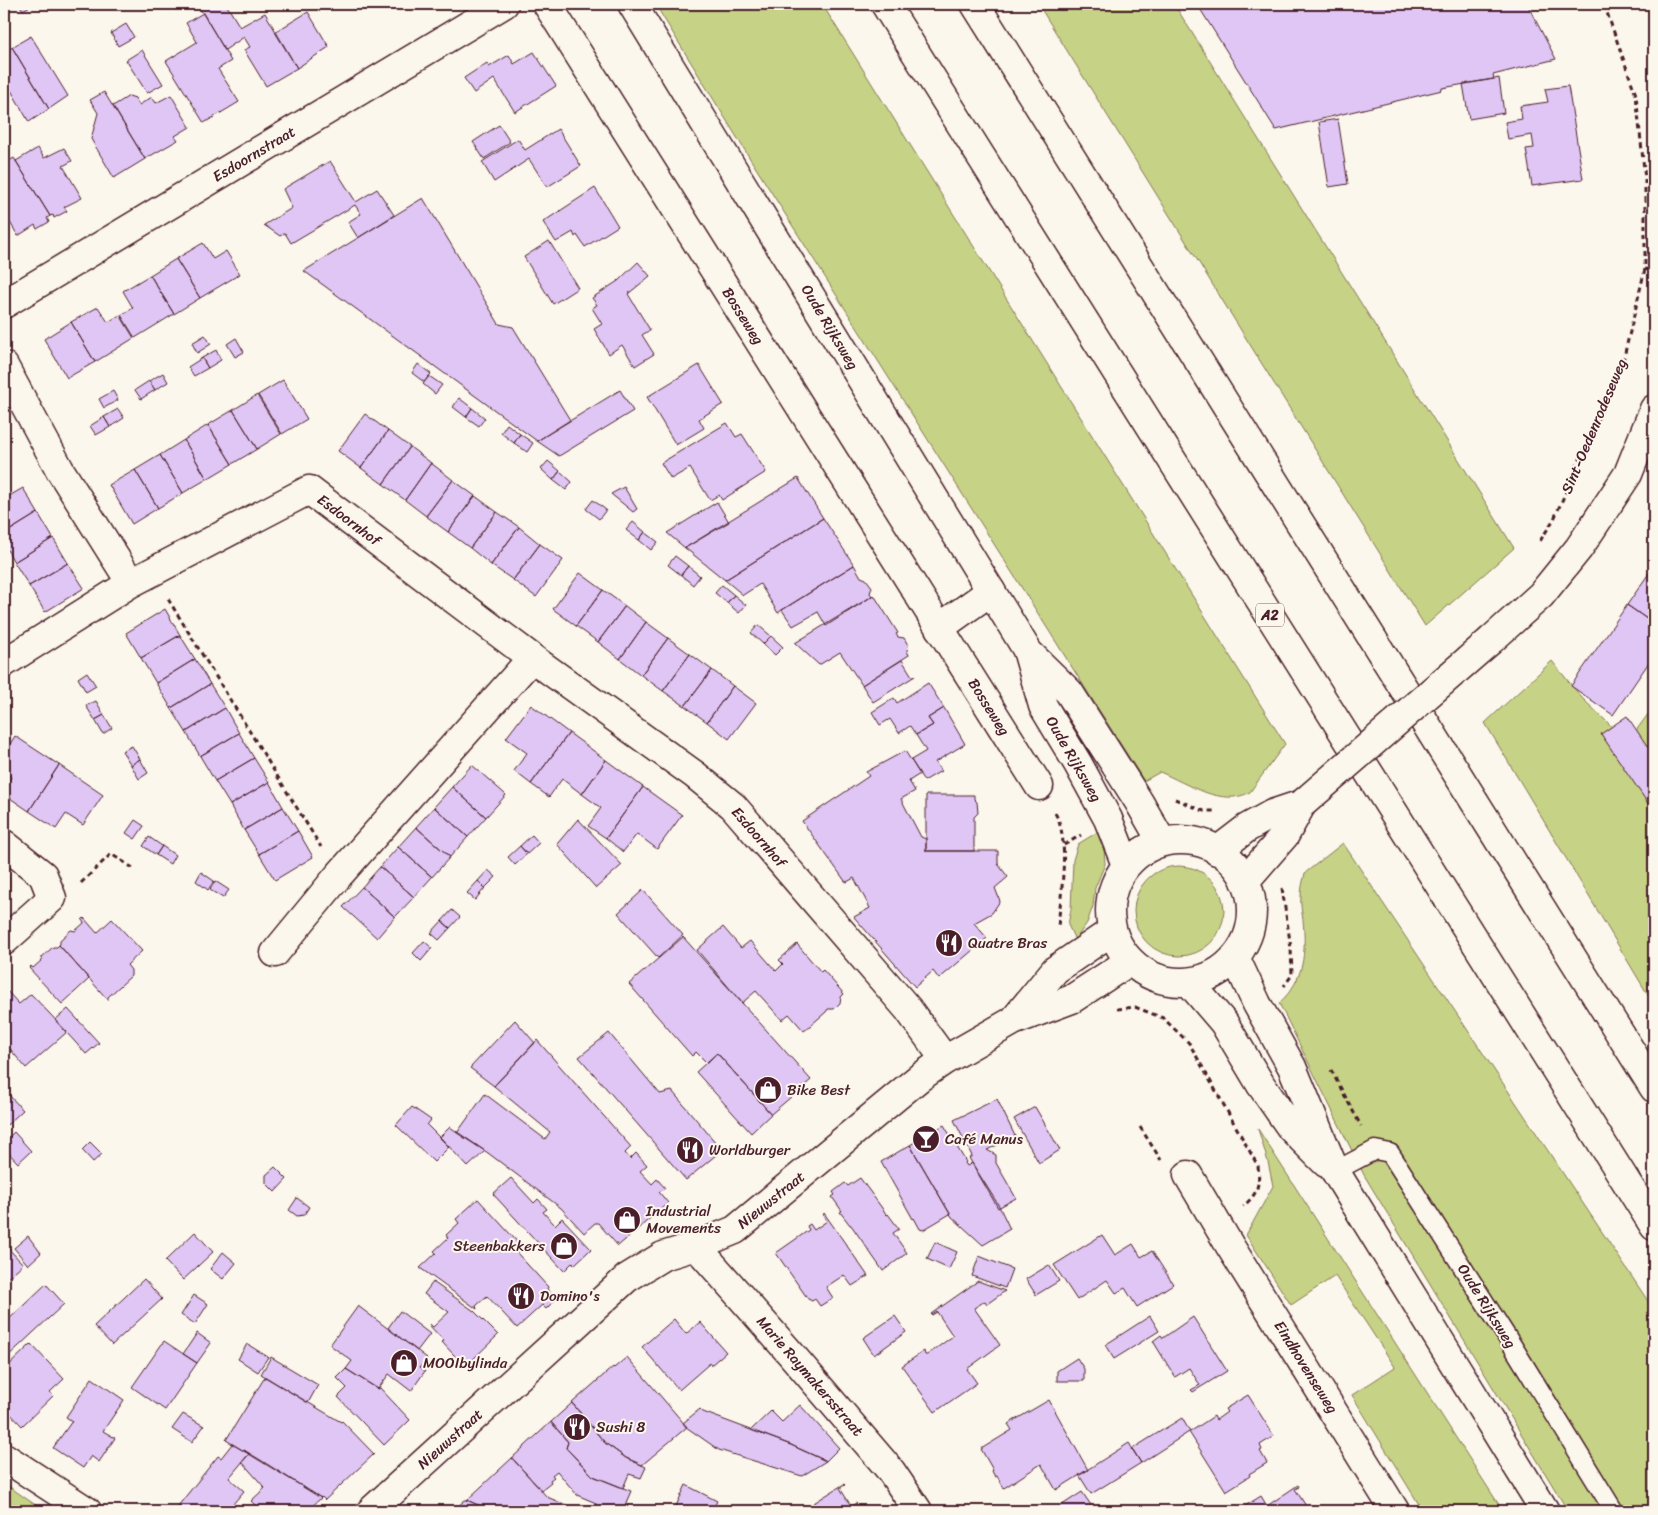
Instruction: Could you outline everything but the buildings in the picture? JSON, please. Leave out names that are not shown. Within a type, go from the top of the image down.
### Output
[{"type":"main road","name":"Esdoornstraat","points":[[4,304],[504,4]]},
{"type":"main road","name":"Bosseweg","points":[[547,4],[1039,786]]},
{"type":"main road","name":"Oude Rijksweg","points":[[632,4],[1027,650],[1069,692],[1139,802],[1162,842]]},
{"type":"main road","name":"A2","points":[[885,4],[1654,1226]]},
{"type":"main road","points":[[975,4],[1654,1088]]},
{"type":"main road","points":[[4,366],[60,470],[141,578]]},
{"type":"main road","points":[[1245,881],[1278,824],[1491,640],[1541,594],[1579,548],[1628,474],[1654,408]]},
{"type":"main road","name":"Esdoornhof","points":[[4,663],[141,578],[309,490],[532,658],[695,775],[733,806],[908,1009],[945,1060]]},
{"type":"main road","points":[[939,628],[991,591]]},
{"type":"main road","name":"Oude Rijksweg","points":[[1027,650],[1043,706],[1108,819],[1126,865]]},
{"type":"main road","points":[[275,952],[339,875],[532,658]]},
{"type":"main road","points":[[1217,851],[1247,828],[1278,824]]},
{"type":"main road","points":[[1183,840],[1203,844],[1217,851],[1236,867],[1245,881],[1250,896],[1252,912],[1250,928],[1244,944],[1225,967],[1214,974],[1189,982],[1172,982],[1142,971],[1130,961],[1119,947],[1112,931],[1109,908],[1114,885],[1126,865],[1143,851],[1162,842],[1183,840]]},
{"type":"main road","points":[[4,844],[44,875],[52,898],[4,941]]},
{"type":"main road","name":"Nieuwstraat","points":[[1013,1021],[1054,970],[1112,931]]},
{"type":"main road","points":[[1235,957],[1257,1004],[1292,1067],[1334,1171],[1545,1511]]},
{"type":"main road","name":"Nieuwstraat","points":[[371,1511],[627,1278],[662,1256],[696,1246],[735,1230],[919,1078],[945,1060],[1013,1021],[1072,999],[1130,961]]},
{"type":"main road","points":[[1189,982],[1224,1023],[1261,1085],[1291,1128],[1334,1171]]},
{"type":"main road","name":"Eindhovenseweg","points":[[1188,1175],[1395,1511]]},
{"type":"main road","name":"Marie Raymakersstraat","points":[[696,1246],[792,1354],[884,1464],[918,1511]]},
{"type":"main road","points":[[4,1457],[87,1511]]},
{"type":"lane","name":"Oude Rijksweg","points":[[1334,1171],[1375,1150],[1390,1153],[1512,1345],[1614,1511]]},
{"type":"path","name":"Sint-Oedenrodeseweg","points":[[1539,542],[1554,519],[1623,361],[1645,269],[1645,179],[1636,95],[1604,4]]},
{"type":"path","points":[[1645,269],[1654,270]]},
{"type":"path","points":[[141,578],[339,875]]},
{"type":"path","points":[[1058,933],[1064,845]]},
{"type":"path","points":[[52,898],[68,896],[111,854],[133,868]]},
{"type":"path","points":[[1108,1011],[1135,1007],[1162,1018],[1189,1043],[1258,1166],[1260,1181],[1255,1196],[1246,1205],[1217,1223]]},
{"type":"green space","points":[[655,4],[822,4],[1285,744],[1250,792],[1239,796],[1217,796],[1160,772],[1144,781],[749,157]]},
{"type":"green space","points":[[1038,4],[1174,4],[1514,548],[1425,626]]},
{"type":"green space","points":[[1552,661],[1582,698],[1654,767],[1654,1005],[1485,723]]},
{"type":"green space","points":[[1654,706],[1654,761],[1635,732]]},
{"type":"green space","points":[[1096,833],[1103,834],[1105,864],[1095,888],[1093,906],[1087,923],[1075,940],[1068,925],[1071,909],[1073,860],[1078,844]]},
{"type":"green space","points":[[1343,843],[1654,1310],[1654,1511],[1568,1511],[1364,1175],[1279,1003],[1294,985],[1302,965],[1304,943],[1301,899],[1305,873]]},
{"type":"green space","points":[[4,863],[10,882],[4,901]]},
{"type":"green space","points":[[1179,866],[1196,870],[1211,879],[1220,894],[1224,911],[1220,928],[1211,943],[1196,952],[1179,956],[1162,952],[1147,943],[1138,928],[1134,911],[1138,894],[1147,879],[1162,870]]},
{"type":"green space","points":[[1258,1129],[1503,1511],[1423,1511],[1352,1395],[1395,1367],[1335,1276],[1291,1305],[1246,1235],[1273,1186]]},
{"type":"green space","points":[[4,1483],[44,1511],[4,1511]]},
{"type":"place","name":"Quatre Bras","points":[[949,943]]},
{"type":"place","name":"Bike Best","points":[[768,1090]]},
{"type":"place","name":"Café Manus","points":[[926,1139]]},
{"type":"place","name":"Worldburger","points":[[690,1150]]},
{"type":"place","name":"Industrial Movements","points":[[627,1220]]},
{"type":"place","name":"Steenbakkers","points":[[564,1246]]},
{"type":"place","name":"Domino's","points":[[521,1296]]},
{"type":"place","name":"MOOIbylinda","points":[[404,1363]]},
{"type":"place","name":"Sushi 8","points":[[577,1427]]}]
